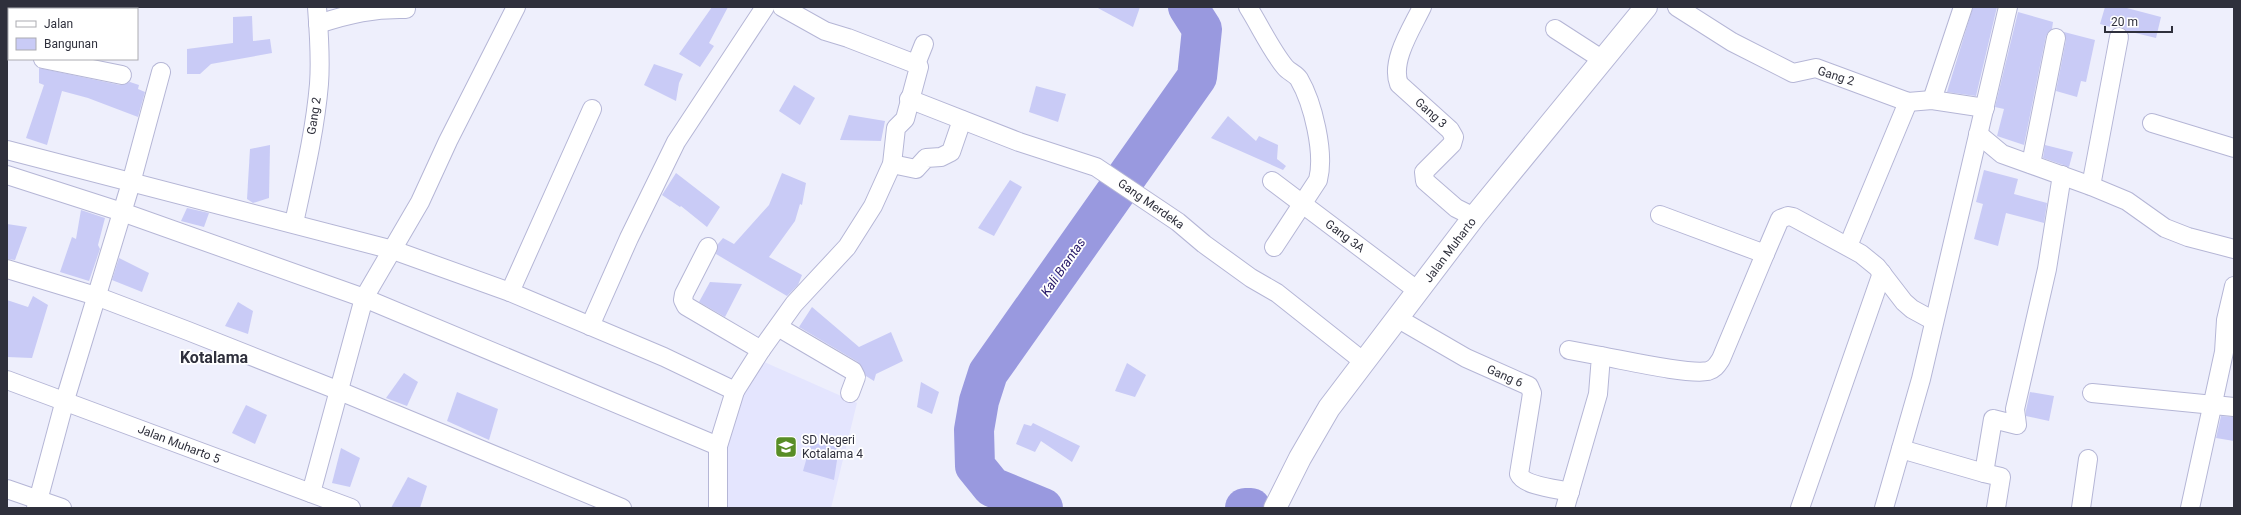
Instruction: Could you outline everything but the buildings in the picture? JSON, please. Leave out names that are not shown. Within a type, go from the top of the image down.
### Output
[{"type":"main road","name":"Jalan Muharto","points":[[1275,508],[1300,458],[1329,408],[1474,217],[1646,7]]},
{"type":"street","points":[[311,493],[337,390],[364,298],[420,202],[448,141],[516,7]]},
{"type":"street","points":[[718,508],[718,446],[735,391],[761,350],[794,304],[847,247],[858,232],[873,206],[892,164],[896,128],[905,119],[909,99],[919,67],[916,64],[848,38],[824,32],[782,7]]},
{"type":"street","points":[[1248,7],[1286,67],[1298,77],[1305,92],[1313,119],[1320,153],[1318,180],[1301,203],[1274,247]]},
{"type":"street","name":"Gang 3","points":[[1422,7],[1398,60],[1395,75],[1399,84],[1450,130],[1454,137],[1452,144],[1424,172],[1425,180],[1456,208],[1474,217]]},
{"type":"street","name":"Gang 2","points":[[1677,7],[1732,42],[1793,73],[1816,68],[1908,102],[1932,100],[1985,108]]},
{"type":"street","points":[[1932,100],[1963,7]]},
{"type":"street","points":[[1884,508],[1921,379],[2008,7]]},
{"type":"street","points":[[318,15],[352,14],[381,8],[406,9]]},
{"type":"street","points":[[590,326],[629,238],[676,142],[756,10]]},
{"type":"street","name":"Gang 2","points":[[294,223],[307,163],[319,85],[320,49],[318,15]]},
{"type":"street","points":[[1555,30],[1603,60]]},
{"type":"street","points":[[2091,186],[2118,37]]},
{"type":"street","points":[[2031,164],[2056,38]]},
{"type":"street","points":[[916,64],[924,44]]},
{"type":"street","points":[[48,60],[122,75]]},
{"type":"street","points":[[37,503],[65,400],[131,183],[161,72]]},
{"type":"street","name":"Gang Merdeka","points":[[909,99],[962,120],[1096,167],[1150,201],[1225,260],[1304,313],[1364,362]]},
{"type":"street","points":[[1848,246],[1908,102]]},
{"type":"street","points":[[510,292],[592,109]]},
{"type":"street","points":[[892,164],[916,169],[926,158],[948,154],[951,152],[962,120]]},
{"type":"street","points":[[2152,123],[2234,148]]},
{"type":"street","points":[[1978,134],[2002,154],[2062,175],[2127,201],[2165,228],[2188,237],[2234,249]]},
{"type":"street","points":[[7,150],[131,183],[294,223],[392,250],[510,292],[664,357],[735,391]]},
{"type":"street","points":[[7,175],[122,212],[364,298],[718,446]]},
{"type":"street","points":[[1984,473],[1993,420],[2017,425],[2015,410],[2047,269],[2062,175]]},
{"type":"street","name":"Gang 3A","points":[[1272,181],[1418,291]]},
{"type":"street","points":[[1660,215],[1765,254]]},
{"type":"street","points":[[1569,350],[1689,370],[1707,371],[1715,368],[1722,359],[1780,219],[1788,216],[1848,246],[1882,273],[1904,302],[1912,309],[1934,321]]},
{"type":"street","points":[[708,247],[684,294],[683,300],[686,306],[761,350]]},
{"type":"street","points":[[7,269],[96,296],[337,390],[622,508]]},
{"type":"street","points":[[1800,508],[1882,273]]},
{"type":"street","points":[[2190,508],[2224,352],[2226,320],[2234,286]]},
{"type":"street","name":"Gang 6","points":[[1397,318],[1466,358],[1529,386],[1532,393],[1519,474],[1523,480],[1568,500]]},
{"type":"street","points":[[778,327],[853,371],[856,377],[850,393]]},
{"type":"street","points":[[1568,500],[1598,394],[1601,356]]},
{"type":"street","name":"Jalan Muharto 5","points":[[7,380],[65,400],[240,468],[351,508]]},
{"type":"street","points":[[2092,393],[2234,407]]},
{"type":"street","points":[[1901,449],[2001,477],[1996,508]]},
{"type":"street","points":[[2081,508],[2088,459]]},
{"type":"street","points":[[7,489],[37,503],[62,508]]},
{"type":"shaded area","name":"SD Negeri Kotalama 4","points":[[760,360],[857,403],[831,508],[723,508],[722,480],[728,430],[740,393]]},
{"type":"waterway","name":"Kali Brantas","points":[[1043,508],[992,487],[975,466],[974,430],[979,401],[988,373],[1197,77],[1202,29],[1188,7]]},
{"type":"waterway","name":"Kali Brantas","points":[[1245,508],[1251,508]]},
{"type":"place","name":"SD Negeri Kotalama 4","points":[[786,447]]},
{"type":"district","name":"Kotalama","points":[[214,357]]}]
